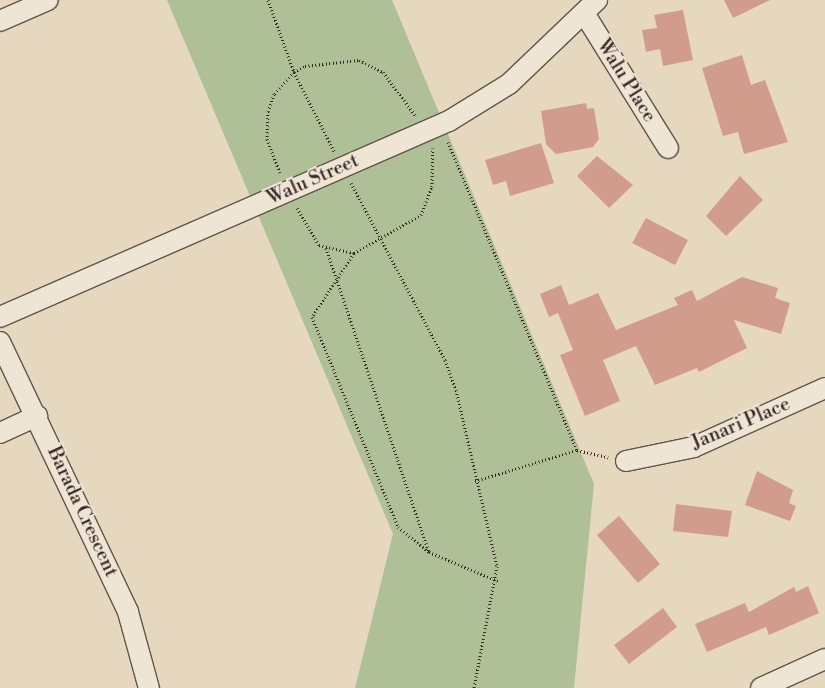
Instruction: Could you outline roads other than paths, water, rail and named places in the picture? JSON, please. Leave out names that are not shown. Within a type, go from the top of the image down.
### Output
[{"type":"street","points":[[0,21],[48,0]]},
{"type":"street","name":"Walu Street","points":[[0,317],[429,136],[509,84],[591,7]]},
{"type":"street","name":"Walu Place","points":[[591,7],[668,148]]},
{"type":"street","name":"Barada Crescent","points":[[0,342],[37,416],[128,612],[149,688]]},
{"type":"street","name":"Janari Place","points":[[626,461],[694,447],[825,388]]},
{"type":"street","points":[[0,433],[37,416]]},
{"type":"street","points":[[761,688],[825,660]]}]
